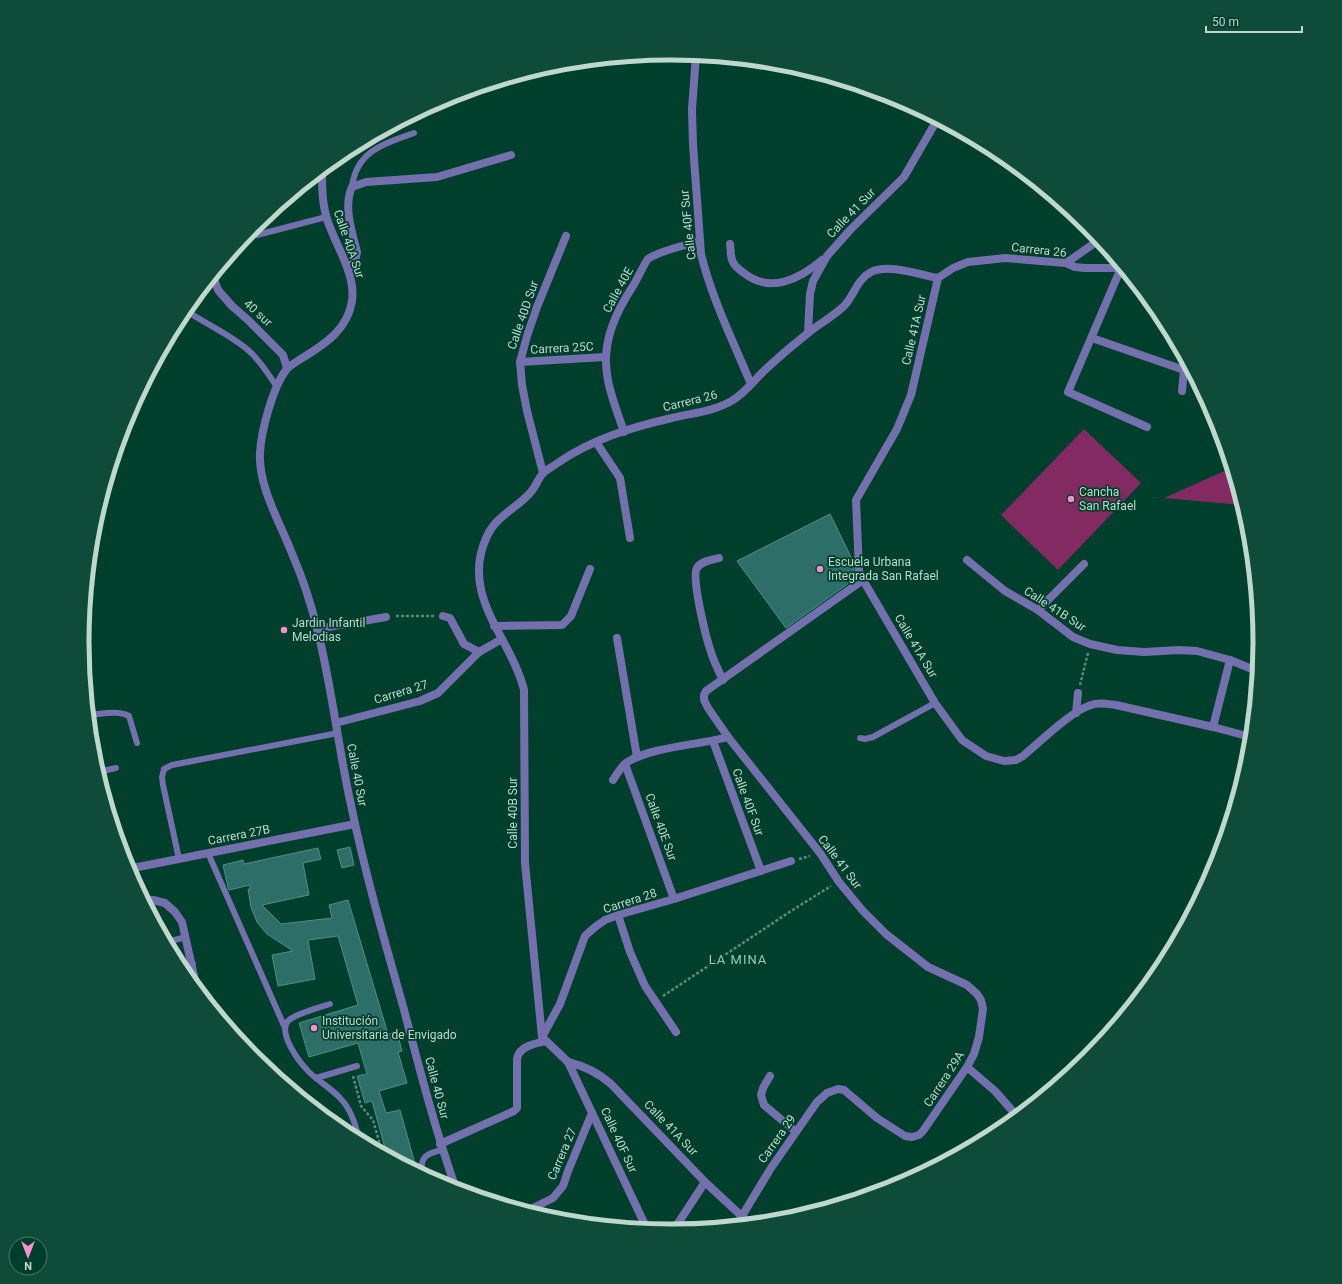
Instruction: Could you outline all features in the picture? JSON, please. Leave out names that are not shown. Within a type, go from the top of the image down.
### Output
[{"type":"street","name":"Calle 40F Sur","points":[[696,61],[692,117],[692,145],[700,241],[705,267],[726,325],[752,384]]},
{"type":"street","name":"Calle 41 Sur","points":[[808,332],[810,294],[813,281],[827,256],[904,177],[935,124]]},
{"type":"street","points":[[348,270],[356,257],[357,252],[348,208],[348,201],[352,187],[366,182],[437,177],[511,155]]},
{"type":"street","name":"Calle 40A Sur","points":[[287,368],[327,342],[340,328],[349,313],[352,301],[352,285],[348,270],[326,217],[322,197],[322,176]]},
{"type":"street","name":"Calle 40D Sur","points":[[543,473],[527,411],[522,385],[520,362],[537,307],[566,236]]},
{"type":"street","name":"Calle 40E","points":[[624,432],[607,374],[605,357],[612,327],[619,310],[641,274],[647,260],[658,254],[700,241]]},
{"type":"street","points":[[1066,263],[1095,243]]},
{"type":"street","points":[[730,244],[731,258],[736,266],[748,276],[765,283],[783,282],[805,273],[827,256]]},
{"type":"street","name":"Carrera 26","points":[[480,562],[487,536],[492,528],[500,518],[530,493],[543,473],[567,457],[596,442],[641,425],[719,407],[735,399],[767,368],[808,332],[844,306],[861,279],[872,271],[894,269],[938,278],[953,268],[968,262],[1005,258],[1066,263],[1075,267],[1085,268],[1117,268]]},
{"type":"street","points":[[1120,272],[1068,392],[1147,427]]},
{"type":"street","name":"Calle 41A Sur","points":[[938,278],[911,395],[894,434],[856,500],[859,572],[935,703],[962,740],[986,756],[1004,761],[1016,760],[1023,756],[1076,712],[1091,705],[1102,703],[1213,727],[1245,736]]},
{"type":"street","name":"40 sur","points":[[215,281],[218,290],[232,306],[258,329],[283,355],[287,368]]},
{"type":"street","points":[[1092,338],[1184,370],[1182,391]]},
{"type":"street","name":"Carrera 25C","points":[[520,362],[605,357]]},
{"type":"street","name":"Calle 40 Sur","points":[[287,368],[277,387],[265,424],[260,454],[262,479],[294,558],[307,594],[317,629],[338,733],[344,773],[372,895],[441,1147],[453,1182]]},
{"type":"street","points":[[596,442],[620,478],[630,538]]},
{"type":"street","points":[[719,558],[699,565],[695,576],[700,610],[710,649],[723,680],[863,580]]},
{"type":"street","name":"Calle 41B Sur","points":[[967,560],[1005,591],[1038,610],[1073,637],[1090,644],[1117,650],[1137,652],[1180,650],[1197,651],[1230,660],[1252,669]]},
{"type":"street","name":"Calle 40B Sur","points":[[480,562],[479,576],[481,590],[487,608],[494,626],[521,676],[524,690],[525,863],[544,1039]]},
{"type":"street","points":[[1038,610],[1084,564]]},
{"type":"street","points":[[494,626],[562,625],[571,616],[590,569]]},
{"type":"street","points":[[443,616],[450,618],[464,644],[479,652]]},
{"type":"street","points":[[317,629],[386,617]]},
{"type":"street","points":[[617,638],[637,757]]},
{"type":"street","name":"Carrera 27","points":[[336,723],[420,701],[438,693],[479,652],[502,639]]},
{"type":"street","points":[[1213,727],[1230,660]]},
{"type":"street","name":"Calle 41 Sur","points":[[723,680],[706,691],[704,700],[708,708],[728,737],[820,853],[839,882],[863,911],[886,934],[928,967],[967,985],[981,1000]]},
{"type":"street","points":[[1076,712],[1078,693]]},
{"type":"street","points":[[613,780],[625,764],[637,757],[728,737]]},
{"type":"street","name":"Calle 40F Sur","points":[[713,741],[761,871]]},
{"type":"street","name":"Calle 40E Sur","points":[[625,764],[674,899]]},
{"type":"street","name":"Carrera 27B","points":[[134,868],[355,824]]},
{"type":"street","name":"Carrera 28","points":[[544,1039],[560,1004],[585,936],[595,927],[605,920],[790,862]]},
{"type":"street","points":[[150,901],[165,903],[175,912],[182,922],[194,975]]},
{"type":"street","points":[[618,916],[630,952],[645,986],[676,1032]]},
{"type":"street","name":"Carrera 29A","points":[[844,1090],[877,1118],[905,1136],[912,1137],[923,1131],[967,1067],[974,1054],[979,1037],[983,1009],[981,1000]]},
{"type":"street","points":[[441,1147],[514,1111],[517,1108],[516,1060],[521,1049],[544,1039],[568,1062]]},
{"type":"street","name":"Calle 40F Sur","points":[[568,1062],[644,1223]]},
{"type":"street","name":"Calle 41A Sur","points":[[568,1062],[587,1068],[604,1077],[650,1123],[705,1182],[745,1219]]},
{"type":"street","points":[[967,1067],[994,1091],[1013,1112]]},
{"type":"street","points":[[770,1076],[763,1088],[762,1095],[764,1105],[796,1132]]},
{"type":"street","name":"Carrera 29","points":[[742,1216],[771,1168],[817,1102],[828,1093],[838,1089],[844,1090]]},
{"type":"street","name":"Carrera 27","points":[[534,1207],[554,1198],[563,1186],[592,1113]]},
{"type":"street","points":[[678,1224],[705,1182]]},
{"type":"lane","points":[[352,187],[358,166],[367,155],[376,148],[414,132]]},
{"type":"lane","points":[[257,235],[326,217]]},
{"type":"lane","points":[[191,314],[228,335],[249,351],[263,366],[277,387]]},
{"type":"lane","points":[[860,738],[865,739],[873,737],[935,703]]},
{"type":"lane","points":[[94,715],[118,713],[129,716],[137,744]]},
{"type":"lane","points":[[179,859],[163,785],[162,776],[164,770],[172,765],[338,733]]},
{"type":"lane","points":[[104,771],[116,768]]},
{"type":"lane","points":[[208,853],[285,1028],[286,1036],[301,1064],[341,1098],[354,1121],[357,1131]]},
{"type":"lane","points":[[172,941],[186,937]]},
{"type":"lane","points":[[187,965],[192,964]]},
{"type":"lane","points":[[285,1028],[286,1023],[292,1018],[330,1004]]},
{"type":"lane","points":[[316,1078],[354,1067]]},
{"type":"lane","points":[[422,1168],[425,1157],[441,1147]]},
{"type":"path","points":[[386,617],[407,615],[443,616]]},
{"type":"path","points":[[1078,693],[1090,644]]},
{"type":"path","points":[[790,862],[820,853]]},
{"type":"path","points":[[656,1002],[785,915],[839,882]]},
{"type":"path","points":[[354,1067],[362,1106],[373,1120],[380,1146]]},
{"type":"shaded area","name":"Cancha San Rafael","points":[[1084,429],[1141,483],[1058,570],[1001,515]]},
{"type":"shaded area","points":[[1227,470],[1236,504],[1164,498]]},
{"type":"building","name":"Escuela Urbana Integrada San Rafael","points":[[830,514],[853,561],[856,578],[786,628],[737,561]]},
{"type":"building","points":[[350,847],[354,865],[342,868],[337,850]]},
{"type":"building","points":[[318,848],[321,859],[303,863],[309,895],[262,905],[281,924],[332,918],[329,905],[348,900],[388,1034],[397,1032],[402,1051],[398,1052],[407,1083],[379,1091],[386,1113],[400,1110],[415,1165],[385,1149],[372,1101],[365,1103],[357,1076],[367,1074],[358,1043],[309,1057],[299,1023],[358,1005],[338,936],[308,940],[315,979],[278,986],[272,955],[293,951],[267,934],[257,922],[251,907],[248,889],[250,890],[250,885],[229,890],[223,865],[243,860],[244,864]]},
{"type":"place","name":"Cancha San Rafael","points":[[1071,499]]},
{"type":"place","name":"Escuela Urbana Integrada San Rafael","points":[[820,569]]},
{"type":"place","name":"Jardin Infantil Melodias","points":[[284,630]]},
{"type":"place","name":"Institución Universitaria de Envigado","points":[[314,1028]]},
{"type":"district","name":"LA MINA","points":[[738,959]]}]
